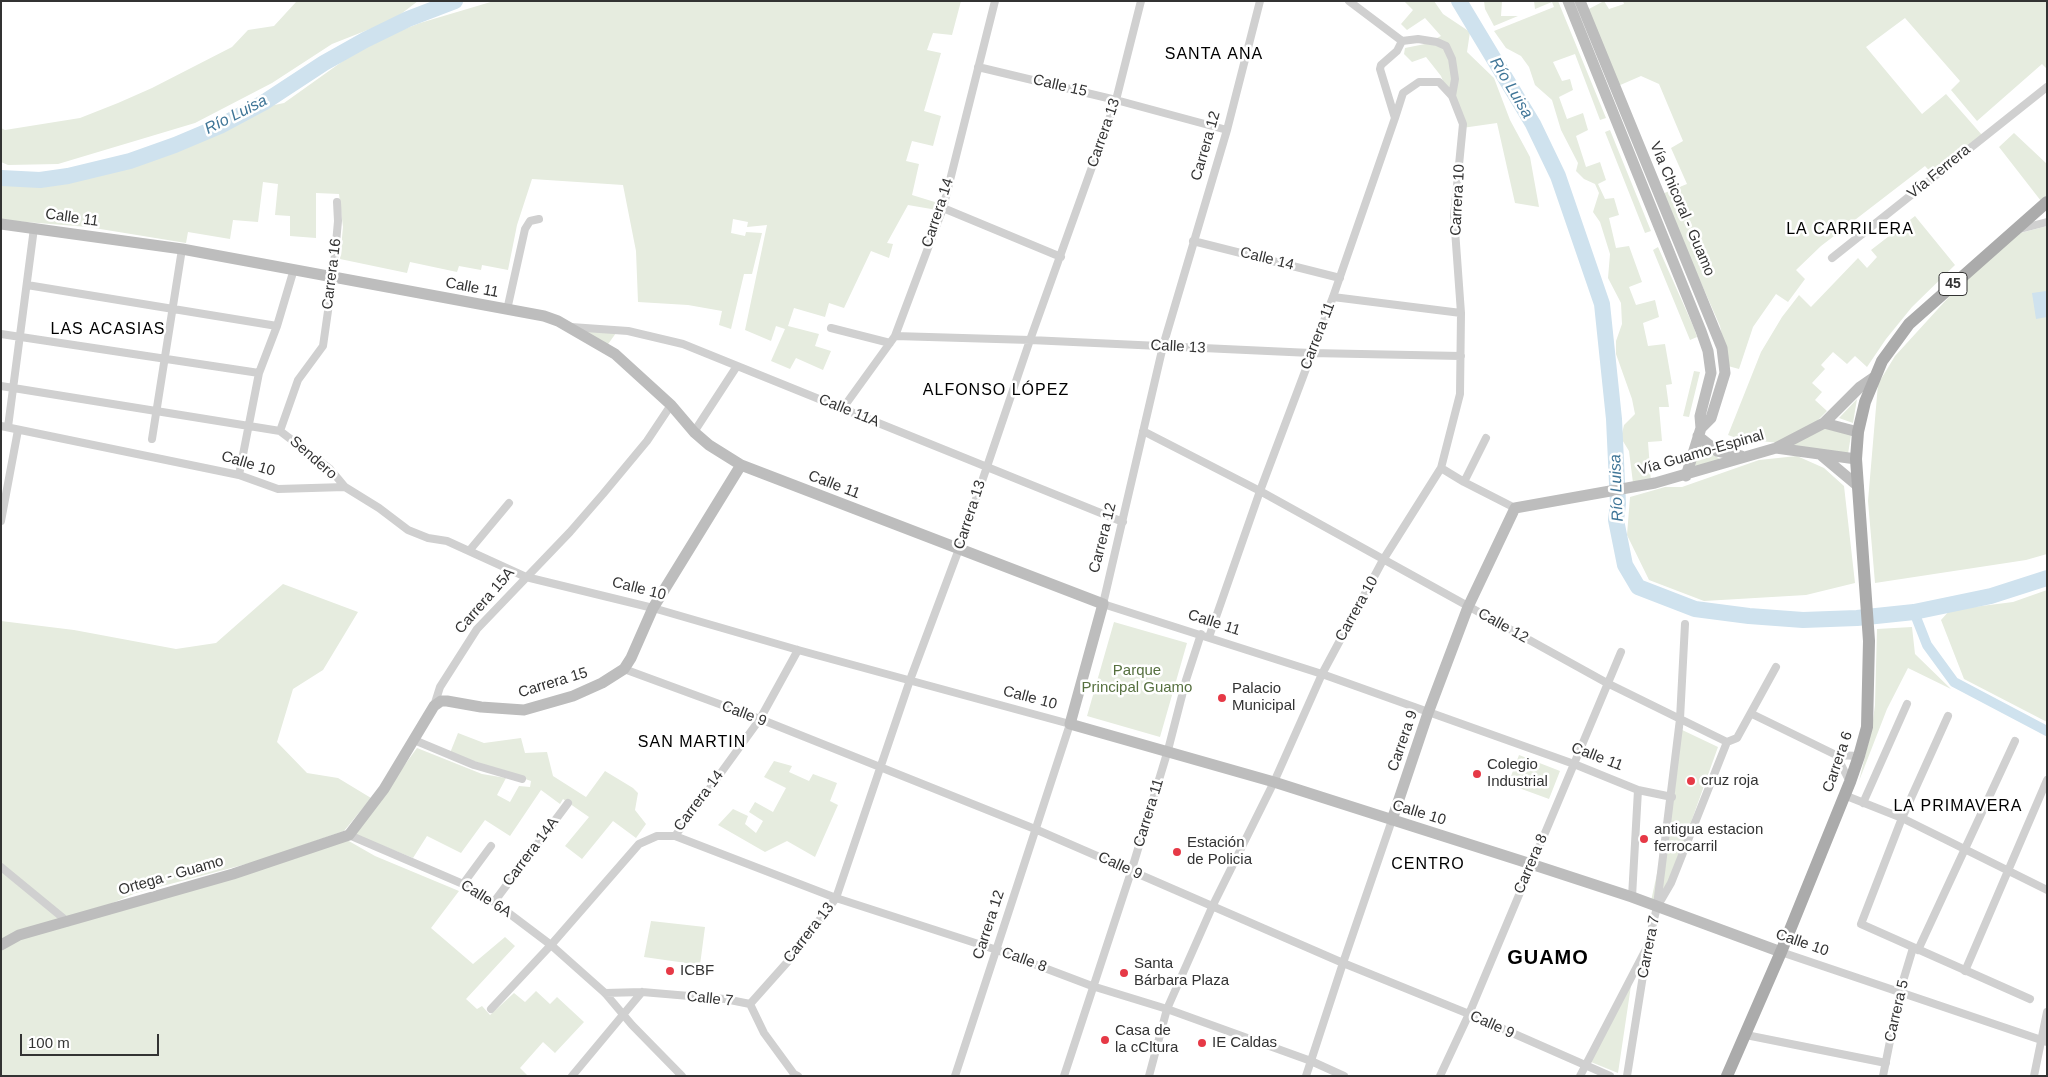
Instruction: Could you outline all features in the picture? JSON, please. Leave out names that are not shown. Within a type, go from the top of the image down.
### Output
[{"type":"main road","name":"45","points":[[1873,378],[1896,339],[1909,324],[2047,202]]},
{"type":"main road","name":"Carrera 6","points":[[1727,1076],[1746,1036],[1850,782],[1867,727],[1869,640],[1856,459],[1858,432],[1873,378]]},
{"type":"street","name":"Carrera 14","points":[[843,408],[892,339],[943,208],[995,1]]},
{"type":"street","name":"Carrera 13","points":[[750,1004],[791,958],[836,898],[910,680],[959,549],[1030,340],[1116,100],[1141,1]]},
{"type":"street","name":"Carrera 12","points":[[955,1076],[1070,724],[1103,604],[1163,346],[1227,130],[1260,1]]},
{"type":"street","points":[[1349,1],[1402,40],[1418,39],[1437,42],[1446,46],[1455,79],[1452,96]]},
{"type":"street","name":"Vía Chicoral - Guamo","points":[[1568,1],[1586,31],[1621,116],[1672,224],[1714,327],[1724,360],[1724,373],[1711,418],[1700,432]]},
{"type":"street","name":"Vía Chicoral - Guamo","points":[[1580,1],[1586,31]]},
{"type":"street","points":[[1395,118],[1380,69],[1381,65],[1397,51],[1402,40]]},
{"type":"street","name":"Calle 15","points":[[978,67],[1116,100],[1227,130]]},
{"type":"street","name":"Carrera 11","points":[[1064,1076],[1131,872],[1168,750],[1186,680],[1205,636],[1333,297],[1403,93],[1419,82],[1440,82],[1452,96]]},
{"type":"street","name":"Vía Ferrera","points":[[1832,258],[2047,86]]},
{"type":"street","name":"Carrera 10","points":[[1149,1076],[1167,1009],[1213,905],[1274,782],[1322,674],[1383,560],[1441,468],[1460,394],[1461,313],[1454,216],[1463,124],[1452,96]]},
{"type":"street","name":"Vía Chicoral - Guamo","points":[[1621,116],[1660,228],[1708,351],[1711,373],[1700,416],[1700,432],[1686,476]]},
{"type":"street","name":"Carrera 16","points":[[280,431],[298,380],[323,346],[333,276],[338,221],[337,202]]},
{"type":"street","points":[[943,208],[1061,256]]},
{"type":"street","points":[[507,310],[525,229],[530,221],[539,218]]},
{"type":"street","points":[[2013,231],[2047,222]]},
{"type":"street","name":"Calle 11","points":[[1,224],[182,249],[544,316],[569,327],[615,354],[671,405],[709,446],[741,465],[1103,604],[1322,674],[1574,764],[1638,790],[1672,797]]},
{"type":"street","points":[[1660,228],[1672,224]]},
{"type":"street","points":[[4,427],[13,388],[34,228]]},
{"type":"street","name":"Calle 14","points":[[1193,241],[1340,278]]},
{"type":"street","points":[[152,439],[182,249]]},
{"type":"street","points":[[239,474],[259,373],[277,326],[294,269]]},
{"type":"street","points":[[27,285],[277,326]]},
{"type":"street","points":[[1333,297],[1461,313]]},
{"type":"street","name":"Calle 11A","points":[[569,327],[628,331],[656,336],[683,344],[1123,522]]},
{"type":"street","name":"Calle 13","points":[[830,328],[892,339],[1030,340],[1311,353],[1461,356]]},
{"type":"street","points":[[1,334],[259,373]]},
{"type":"street","points":[[694,432],[736,366]]},
{"type":"street","name":"Vía Guamo-Espinal","points":[[1516,508],[1655,484],[1776,448],[1824,423],[1860,387],[1873,378]]},
{"type":"street","name":"Sendero","points":[[1,386],[280,431],[330,469],[345,487]]},
{"type":"street","name":"Carrera 15A","points":[[349,835],[384,789],[434,706],[440,687],[477,629],[570,532],[603,494],[647,441],[671,405]]},
{"type":"street","points":[[1824,423],[1858,432]]},
{"type":"street","name":"Calle 10","points":[[4,427],[239,474],[278,489],[345,487],[379,508],[408,530],[428,538],[447,541],[526,576],[653,608],[798,650],[1168,750],[1274,782],[1632,896],[1657,907],[1781,952],[2044,1040]]},
{"type":"street","points":[[1,521],[18,430]]},
{"type":"street","name":"Calle 12","points":[[1143,431],[1260,492],[1607,683],[1726,742]]},
{"type":"street","points":[[1700,432],[1718,451],[1732,455],[1747,456]]},
{"type":"street","points":[[1464,482],[1486,438]]},
{"type":"street","points":[[1776,448],[1856,459]]},
{"type":"street","points":[[1821,455],[1858,486]]},
{"type":"street","name":"Carrera 15","points":[[434,706],[447,700],[481,707],[524,710],[574,696],[602,683],[624,668],[631,658],[653,608],[741,465]]},
{"type":"street","points":[[1441,468],[1464,482],[1516,508]]},
{"type":"street","points":[[469,551],[509,503]]},
{"type":"street","name":"Carrera 9","points":[[1306,1076],[1428,713],[1468,607],[1516,508]]},
{"type":"street","points":[[1657,907],[1672,797],[1680,719],[1685,624]]},
{"type":"street","name":"Carrera 14","points":[[491,1009],[639,844],[651,837],[662,835],[675,836],[760,720],[798,650]]},
{"type":"street","name":"Carrera 8","points":[[1440,1076],[1469,1014],[1621,652]]},
{"type":"street","name":"Calle 9","points":[[624,668],[1035,829],[1343,963],[1469,1014],[1609,1075]]},
{"type":"street","points":[[1726,742],[1736,738],[1752,714],[1776,668]]},
{"type":"street","points":[[1863,803],[1907,704]]},
{"type":"street","points":[[1752,714],[1836,755],[1859,756]]},
{"type":"street","points":[[1948,716],[1902,818],[1861,924],[2030,999]]},
{"type":"street","points":[[414,740],[474,765],[522,779]]},
{"type":"street","name":"Carrera 5","points":[[1883,1076],[1900,991],[1916,949],[2015,741]]},
{"type":"street","name":"Carrera 7","points":[[1627,1076],[1648,944],[1657,907],[1671,883],[1726,742]]},
{"type":"street","points":[[1836,755],[1850,782]]},
{"type":"street","points":[[1965,970],[2047,780]]},
{"type":"street","points":[[1632,896],[1638,790]]},
{"type":"street","points":[[1844,795],[1902,818],[2047,890]]},
{"type":"street","name":"Carrera 14A","points":[[494,902],[568,803]]},
{"type":"street","name":"Calle 6A","points":[[349,835],[463,884],[494,902],[551,944],[605,993],[682,1076]]},
{"type":"street","name":"Ortega - Guamo","points":[[1,945],[20,935],[233,874],[349,835]]},
{"type":"street","name":"Calle 8","points":[[675,836],[836,898],[997,950],[1092,986],[1167,1009],[1311,1061],[1344,1076]]},
{"type":"street","points":[[463,884],[491,846]]},
{"type":"street","points":[[1,867],[68,922]]},
{"type":"street","points":[[1580,1076],[1648,944]]},
{"type":"street","points":[[605,993],[642,992]]},
{"type":"street","points":[[572,1076],[642,992]]},
{"type":"street","name":"Calle 7","points":[[642,992],[725,999],[750,1004],[764,1033],[795,1075]]},
{"type":"street","points":[[2034,1076],[2044,1040],[2047,1012]]},
{"type":"street","points":[[1746,1036],[1886,1063]]},
{"type":"green space","points":[[418,1],[393,20],[332,44],[272,83],[195,123],[58,164],[8,165],[1,162],[1,128],[5,130],[80,118],[118,103],[152,88],[232,47],[248,30],[274,26],[296,2]]},
{"type":"green space","points":[[494,1],[961,1],[952,35],[933,33],[927,50],[941,53],[924,111],[941,116],[933,146],[912,141],[906,161],[919,164],[912,195],[938,203],[937,210],[908,205],[887,243],[893,244],[889,258],[871,251],[844,308],[829,303],[825,317],[794,308],[788,326],[819,334],[815,346],[831,351],[823,370],[796,358],[790,369],[771,361],[785,329],[776,326],[771,341],[745,330],[767,225],[747,227],[748,222],[733,219],[731,233],[745,236],[746,232],[762,233],[752,274],[744,274],[731,329],[719,325],[722,311],[688,305],[638,302],[636,251],[623,185],[532,179],[517,225],[508,270],[482,265],[481,270],[459,266],[457,272],[410,262],[407,273],[340,259],[343,227],[339,194],[316,193],[316,238],[290,236],[290,216],[275,215],[278,184],[263,182],[258,222],[233,220],[230,239],[188,232],[186,243],[88,227],[1,220],[1,182],[39,185],[87,177],[141,163],[174,151],[265,107],[284,103],[357,51],[389,35],[420,23]]},
{"type":"green space","points":[[1404,1],[1434,1],[1443,14],[1470,32],[1467,52],[1494,78],[1510,120],[1530,157],[1539,207],[1515,203],[1497,123],[1462,128],[1441,76],[1426,57],[1412,62],[1404,54],[1405,48],[1425,44],[1441,36],[1425,18],[1407,30],[1401,24],[1413,10]]},
{"type":"green space","points":[[1484,1],[1502,1],[1501,16],[1518,16],[1494,26],[1485,9]]},
{"type":"green space","points":[[1534,1],[1558,1],[1606,118],[1600,120],[1575,54],[1553,62],[1562,81],[1570,79],[1573,90],[1559,97],[1567,119],[1583,113],[1588,130],[1576,136],[1586,167],[1600,162],[1606,180],[1598,184],[1605,199],[1614,198],[1619,215],[1609,218],[1616,248],[1629,246],[1642,282],[1629,287],[1636,305],[1655,300],[1659,317],[1643,323],[1648,346],[1665,344],[1672,384],[1666,385],[1669,407],[1659,407],[1662,441],[1648,442],[1651,482],[1633,483],[1629,451],[1621,438],[1624,425],[1635,414],[1632,399],[1616,354],[1616,341],[1622,324],[1621,303],[1608,278],[1610,254],[1600,222],[1593,212],[1599,193],[1595,184],[1584,179],[1576,171],[1578,163],[1561,130],[1552,100],[1535,85],[1529,67],[1521,56],[1506,48],[1494,31],[1554,7],[1552,2],[1535,9]]},
{"type":"green space","points":[[1604,1],[1609,9],[1624,4],[1623,1],[2047,1],[2047,69],[2042,64],[1977,121],[1951,90],[1960,81],[1905,18],[1866,47],[1922,114],[1946,94],[1982,135],[1934,176],[1925,166],[1821,246],[1796,270],[1805,279],[1788,302],[1776,294],[1753,327],[1739,369],[1728,366],[1720,326],[1662,194],[1687,184],[1671,148],[1683,141],[1659,84],[1641,76],[1618,86],[1585,11]]},
{"type":"green space","points":[[1610,130],[1651,231],[1645,233],[1605,132]]},
{"type":"green space","points":[[2014,133],[2047,164],[2047,195],[2041,201],[1999,147]]},
{"type":"green space","points":[[1915,216],[1955,265],[1912,307],[1886,339],[1867,367],[1855,356],[1847,364],[1833,352],[1821,365],[1825,369],[1812,383],[1822,392],[1815,400],[1827,411],[1813,425],[1780,443],[1739,439],[1728,435],[1761,352],[1782,317],[1799,295],[1811,307],[1858,258],[1867,268],[1877,257],[1871,250]]},
{"type":"green space","points":[[2047,226],[2047,554],[2026,560],[1875,583],[1868,501],[1878,384],[1895,356],[1958,287],[2013,235]]},
{"type":"green space","points":[[1658,247],[1694,328],[1697,337],[1690,340],[1653,250]]},
{"type":"green space","points":[[576,329],[616,333],[606,347]]},
{"type":"green space","points":[[1694,371],[1700,372],[1689,417],[1683,416]]},
{"type":"green space","points":[[1857,399],[1853,423],[1839,418]]},
{"type":"green space","points":[[1824,427],[1851,435],[1848,454],[1791,446]]},
{"type":"green space","points":[[1699,443],[1722,461],[1693,471]]},
{"type":"green space","points":[[1797,456],[1824,468],[1844,486],[1855,583],[1806,595],[1704,601],[1649,580],[1627,535],[1630,497],[1665,487],[1682,487],[1759,460]]},
{"type":"green space","points":[[283,584],[358,612],[323,670],[293,689],[277,742],[307,773],[338,778],[371,798],[344,831],[254,862],[136,893],[96,910],[1,940],[1,621],[74,630],[176,649],[216,643]]},
{"type":"green space","points":[[2047,590],[2047,722],[1964,679],[1941,620],[1950,610],[2013,602]]},
{"type":"green space","name":"Parque Principal Guamo","points":[[1114,622],[1187,643],[1160,737],[1087,716]]},
{"type":"green space","points":[[1912,627],[1915,654],[1951,689],[1908,668],[1887,709],[1859,781],[1872,728],[1875,705],[1877,629]]},
{"type":"green space","points":[[1678,728],[1718,747],[1662,903],[1651,901],[1674,796]]},
{"type":"green space","points":[[458,733],[484,743],[521,738],[525,753],[547,752],[553,776],[586,797],[605,771],[638,793],[635,810],[646,824],[636,838],[613,821],[582,859],[565,846],[589,817],[563,799],[560,804],[541,790],[510,836],[485,820],[461,853],[427,836],[413,858],[354,834],[417,748],[482,774],[506,778],[497,795],[510,802],[519,786],[530,787],[531,781],[450,753]]},
{"type":"green space","points":[[1519,755],[1560,771],[1549,799],[1508,784]]},
{"type":"green space","points":[[774,761],[792,766],[789,772],[809,781],[813,774],[837,783],[830,801],[838,805],[815,857],[787,841],[765,852],[718,825],[733,809],[748,816],[745,824],[756,833],[763,821],[749,812],[755,802],[773,812],[786,788],[764,777]]},
{"type":"green space","points":[[347,840],[375,856],[459,891],[431,928],[473,964],[505,937],[515,946],[466,999],[477,1009],[482,1006],[490,1015],[514,993],[525,1002],[536,991],[550,1004],[557,997],[584,1022],[555,1053],[543,1042],[520,1068],[528,1076],[1,1076],[1,949],[20,938]]},
{"type":"green space","points":[[651,921],[705,927],[700,965],[644,957]]},
{"type":"green space","points":[[1633,972],[1618,1073],[1591,1062]]},
{"type":"water","points":[[2046,291],[2047,317],[2036,319],[2032,293]]},
{"type":"waterway","name":"Río Luisa","points":[[1,178],[40,180],[68,176],[130,161],[175,145],[220,126],[263,103],[324,63],[365,40],[408,19],[455,1]]},
{"type":"waterway","name":"Río Luisa","points":[[1459,1],[1533,124],[1558,176],[1602,304],[1614,419],[1618,504],[1616,520],[1625,565],[1638,587],[1695,609],[1803,620],[1857,618],[1914,612],[1991,596],[2047,578]]},
{"type":"waterway","points":[[1914,612],[1927,645],[1954,682],[2047,731]]},
{"type":"place","name":"Palacio Municipal","points":[[1222,698]]},
{"type":"place","name":"Colegio Industrial","points":[[1477,774]]},
{"type":"place","name":"cruz roja","points":[[1691,781]]},
{"type":"place","name":"antigua estacion ferrocarril","points":[[1644,839]]},
{"type":"place","name":"Estación de Policia","points":[[1177,852]]},
{"type":"place","name":"ICBF","points":[[670,971]]},
{"type":"place","name":"Santa Bárbara Plaza","points":[[1124,973]]},
{"type":"place","name":"Casa de la cCltura","points":[[1105,1040]]},
{"type":"place","name":"IE Caldas","points":[[1202,1043]]},
{"type":"district","name":"SANTA ANA","points":[[1214,55]]},
{"type":"district","name":"LA CARRILERA","points":[[1850,230]]},
{"type":"district","name":"LAS ACASIAS","points":[[108,330]]},
{"type":"district","name":"ALFONSO LÓPEZ","points":[[996,391]]},
{"type":"district","name":"SAN MARTIN","points":[[692,743]]},
{"type":"district","name":"LA PRIMAVERA","points":[[1958,807]]},
{"type":"district","name":"CENTRO","points":[[1428,865]]},
{"type":"district","name":"GUAMO","points":[[1548,958]]}]
